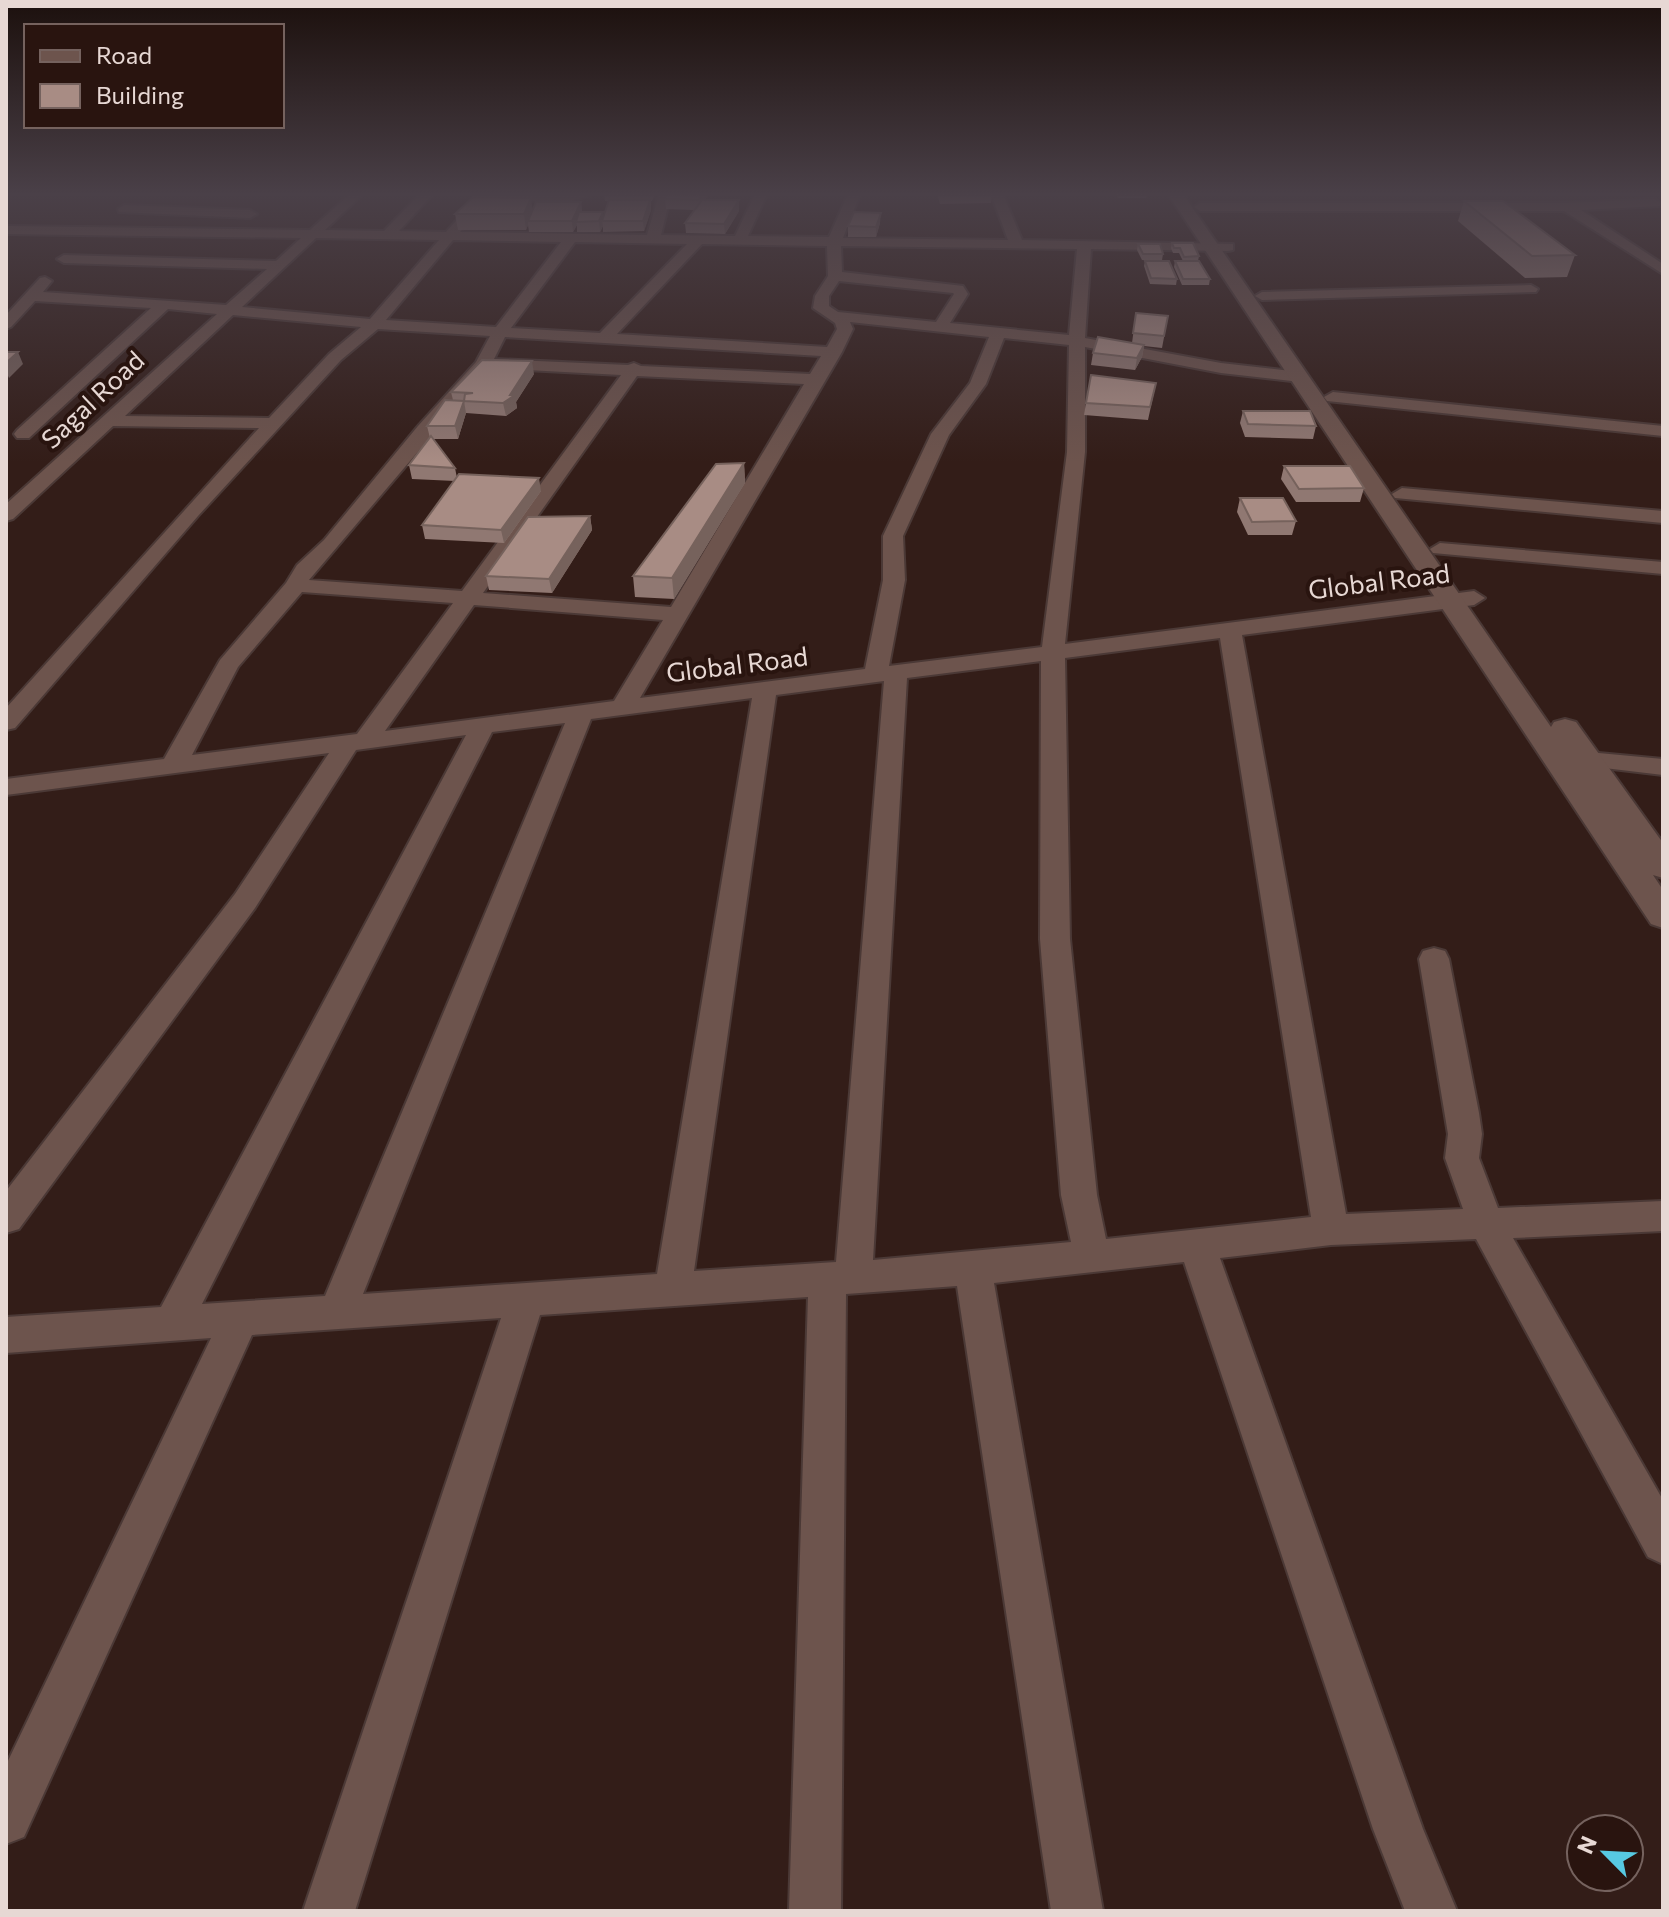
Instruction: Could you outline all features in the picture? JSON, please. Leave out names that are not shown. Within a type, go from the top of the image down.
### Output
[{"type":"street","points":[[6,324],[42,283]]},
{"type":"street","name":"Sagal Road","points":[[6,515],[258,283]]},
{"type":"street","points":[[6,723],[273,423],[335,357],[374,324],[410,283]]},
{"type":"street","points":[[173,766],[228,665],[296,585],[304,569],[331,544],[424,430],[483,364],[500,332],[537,283]]},
{"type":"street","points":[[604,338],[656,283]]},
{"type":"street","points":[[622,708],[815,379],[834,352],[845,329],[842,321],[821,308],[822,296],[830,283]]},
{"type":"street","points":[[906,283],[958,289],[961,294],[940,327]]},
{"type":"street","points":[[1081,283],[1076,452],[1053,652],[1055,939],[1079,1195],[1092,1256]]},
{"type":"street","points":[[1242,283],[1300,377],[1463,600],[1588,760],[1663,867]]},
{"type":"street","points":[[1251,283],[1440,549],[1463,600],[1663,916]]},
{"type":"street","points":[[1262,296],[1531,289]]},
{"type":"street","points":[[31,296],[164,304],[374,324],[834,352]]},
{"type":"street","points":[[15,434],[164,304]]},
{"type":"street","points":[[832,316],[1077,341],[1221,368],[1300,377]]},
{"type":"street","points":[[815,1911],[840,1278],[894,580],[893,536],[940,434],[978,384],[998,333]]},
{"type":"street","points":[[483,364],[634,368],[815,379]]},
{"type":"street","points":[[6,1218],[245,901],[356,742],[471,598],[634,368]]},
{"type":"street","points":[[1333,397],[1663,431]]},
{"type":"street","points":[[15,434],[60,433],[103,426],[273,423]]},
{"type":"street","points":[[1402,494],[1663,517]]},
{"type":"street","points":[[1440,549],[1663,568]]},
{"type":"street","points":[[296,585],[677,614]]},
{"type":"street","name":"Global Road","points":[[6,787],[1463,600]]},
{"type":"street","points":[[1230,630],[1331,1230]]},
{"type":"street","points":[[673,1290],[765,689]]},
{"type":"street","points":[[337,1312],[581,713]]},
{"type":"street","points":[[172,1324],[483,726]]},
{"type":"street","points":[[1588,760],[1663,767]]},
{"type":"street","points":[[1434,959],[1465,1134],[1462,1158],[1485,1221],[1663,1542]]},
{"type":"street","points":[[6,1335],[973,1269],[1331,1230],[1485,1221],[1663,1216]]},
{"type":"street","points":[[1197,1245],[1398,1829],[1431,1911]]},
{"type":"street","points":[[973,1269],[1077,1911]]},
{"type":"street","points":[[329,1911],[526,1300]]},
{"type":"street","points":[[6,1819],[240,1319]]},
{"type":"building","points":[[1136,313],[1168,316],[1164,336],[1133,333]]},
{"type":"building","points":[[1098,337],[1144,345],[1137,358],[1093,353]]},
{"type":"building","points":[[6,352],[18,352],[6,363]]},
{"type":"building","points":[[482,360],[532,361],[510,395],[515,395],[503,403],[464,401],[465,394],[473,393],[451,392]]},
{"type":"building","points":[[1091,375],[1156,383],[1150,407],[1086,403]]},
{"type":"building","points":[[445,400],[464,401],[455,426],[427,426]]},
{"type":"building","points":[[1243,411],[1310,411],[1316,426],[1248,424]]},
{"type":"building","points":[[431,436],[455,468],[409,465]]},
{"type":"building","points":[[744,463],[672,578],[633,576],[716,464]]},
{"type":"building","points":[[1284,466],[1350,466],[1364,488],[1299,489]]},
{"type":"building","points":[[459,474],[539,478],[501,530],[422,525]]},
{"type":"building","points":[[1240,498],[1283,498],[1296,521],[1252,522]]},
{"type":"building","points":[[590,516],[549,579],[486,576],[528,517]]}]
